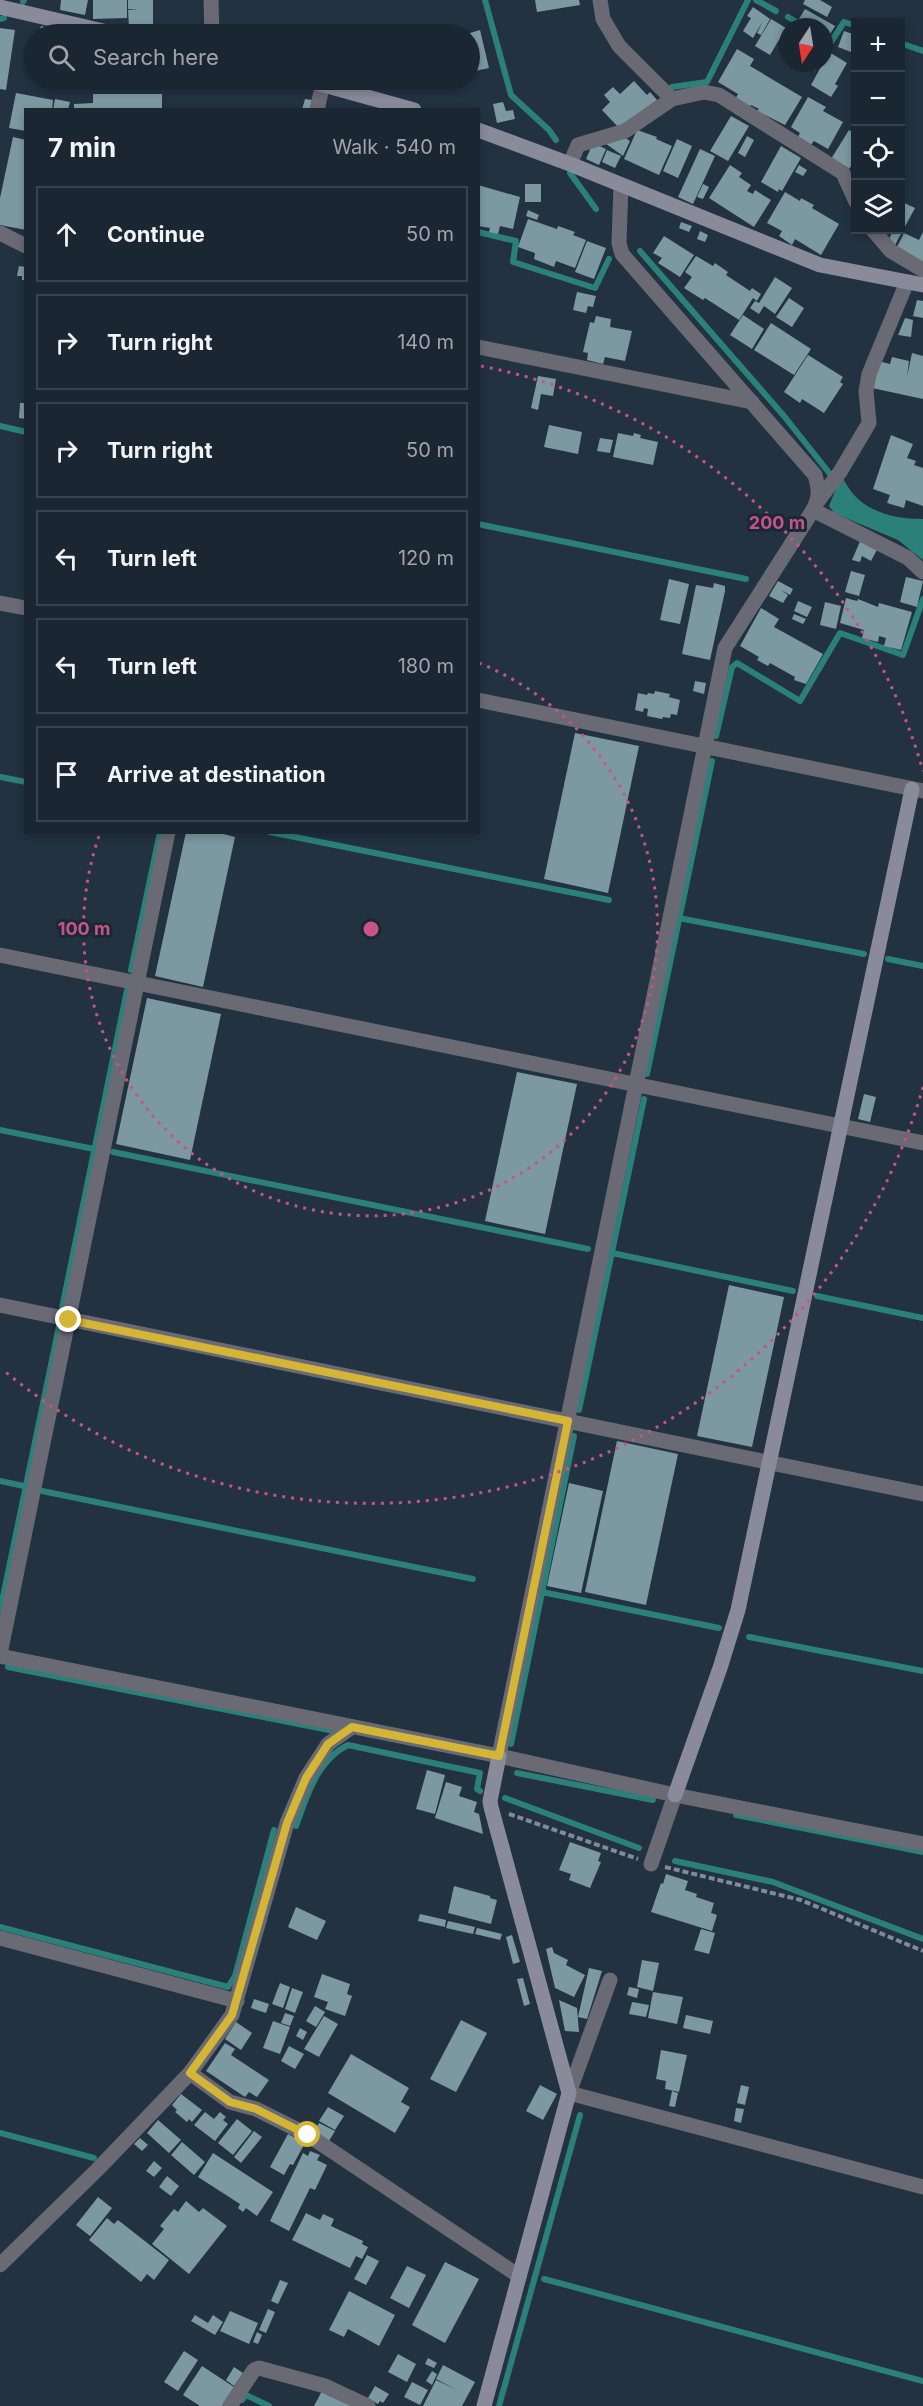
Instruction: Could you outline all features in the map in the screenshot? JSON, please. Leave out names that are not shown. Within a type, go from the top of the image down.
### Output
[{"type":"street","points":[[211,0],[212,24]]},
{"type":"street","points":[[600,0],[603,19],[619,46],[672,99]]},
{"type":"street","points":[[0,7],[73,24]]},
{"type":"street","points":[[317,108],[321,90]]},
{"type":"street","points":[[346,90],[407,108]]},
{"type":"street","points":[[570,164],[578,145],[625,131],[672,99],[704,92],[718,95],[843,173],[851,192]]},
{"type":"street","points":[[480,131],[570,164],[820,266],[923,285]]},
{"type":"street","points":[[621,185],[619,243],[622,254],[815,475],[819,490],[815,505]]},
{"type":"street","points":[[0,233],[24,245]]},
{"type":"street","points":[[876,234],[891,251],[923,270]]},
{"type":"street","points":[[569,2093],[490,1801],[725,648],[869,423],[866,390],[869,374],[907,282]]},
{"type":"street","points":[[480,347],[752,402]]},
{"type":"street","points":[[815,505],[914,562],[923,572]]},
{"type":"street","points":[[0,603],[24,608]]},
{"type":"street","points":[[480,700],[918,790],[840,1126],[738,1610],[651,1864]]},
{"type":"street","points":[[168,834],[0,1655],[923,1844]]},
{"type":"street","points":[[0,955],[923,1143]]},
{"type":"street","points":[[0,1305],[923,1494]]},
{"type":"street","points":[[0,2265],[98,2169],[190,2073],[232,2015],[287,1823],[306,1778],[328,1744],[352,1727]]},
{"type":"street","points":[[0,1938],[237,2001]]},
{"type":"street","points":[[484,2406],[569,2093],[610,1980]]},
{"type":"street","points":[[190,2073],[230,2102],[256,2109],[308,2135],[519,2276]]},
{"type":"street","points":[[569,2093],[923,2187]]},
{"type":"street","points":[[230,2406],[254,2370],[259,2368],[325,2386],[368,2406]]},
{"type":"path","points":[[491,1808],[651,1864],[801,1900],[923,1951]]},
{"type":"shaded area","points":[[841,476],[853,494],[869,507],[895,516],[923,519],[923,560],[898,540],[834,513],[829,506]]},
{"type":"building","points":[[61,0],[88,0],[85,15],[60,10]]},
{"type":"building","points":[[93,0],[127,0],[127,18],[93,19]]},
{"type":"building","points":[[128,0],[153,0],[153,24],[129,24],[128,10],[138,10],[128,9]]},
{"type":"building","points":[[535,0],[579,0],[580,5],[537,12]]},
{"type":"building","points":[[805,0],[820,0],[832,7],[827,17],[803,4]]},
{"type":"building","points":[[753,7],[770,19],[761,35],[757,33],[763,21],[753,38],[743,31],[751,18],[747,16]]},
{"type":"building","points":[[805,9],[821,18],[800,18]]},
{"type":"building","points":[[771,19],[779,24],[779,40],[770,55],[755,46]]},
{"type":"building","points":[[0,28],[15,30],[6,90],[0,89]]},
{"type":"building","points":[[480,30],[489,68],[480,70]]},
{"type":"building","points":[[844,31],[851,33],[851,52],[838,47]]},
{"type":"building","points":[[737,49],[754,59],[750,66],[802,97],[785,125],[757,111],[759,109],[751,105],[748,110],[734,101],[738,94],[718,82]]},
{"type":"building","points":[[833,54],[847,63],[835,84],[838,86],[831,97],[811,85],[818,72],[833,72]]},
{"type":"building","points":[[634,81],[647,95],[650,92],[657,100],[619,128],[602,110],[610,102],[604,95],[613,87],[620,94]]},
{"type":"building","points":[[16,93],[53,100],[52,108],[24,108],[24,131],[9,128]]},
{"type":"building","points":[[93,94],[162,94],[162,108],[74,108],[74,104],[93,103]]},
{"type":"building","points":[[808,97],[826,107],[823,111],[843,122],[828,149],[814,141],[811,145],[798,137],[800,133],[791,127]]},
{"type":"building","points":[[55,99],[70,102],[68,108],[53,108]]},
{"type":"building","points":[[305,99],[312,100],[310,108],[303,108]]},
{"type":"building","points":[[503,102],[506,111],[513,110],[515,119],[497,123],[493,104]]},
{"type":"building","points":[[731,116],[749,126],[728,161],[710,151]]},
{"type":"building","points":[[637,130],[657,137],[656,139],[672,146],[659,175],[624,159]]},
{"type":"building","points":[[849,130],[851,131],[851,166],[849,169],[831,159]]},
{"type":"building","points":[[747,136],[754,140],[745,157],[738,153]]},
{"type":"building","points":[[13,137],[24,140],[24,230],[0,225],[0,198]]},
{"type":"building","points":[[624,137],[630,141],[623,156],[602,141]]},
{"type":"building","points":[[677,139],[692,146],[678,178],[663,171]]},
{"type":"building","points":[[593,143],[606,149],[599,165],[586,159]]},
{"type":"building","points":[[781,146],[801,158],[782,191],[779,189],[778,192],[761,182]]},
{"type":"building","points":[[700,149],[715,156],[693,204],[678,197]]},
{"type":"building","points":[[607,150],[621,156],[615,168],[602,162]]},
{"type":"building","points":[[730,165],[742,173],[739,177],[751,185],[747,191],[753,194],[755,190],[771,200],[754,227],[709,198]]},
{"type":"building","points":[[799,165],[807,170],[803,176],[795,172]]},
{"type":"building","points":[[525,184],[541,184],[541,202],[525,202]]},
{"type":"building","points":[[703,184],[709,187],[703,199],[697,197]]},
{"type":"building","points":[[480,186],[520,197],[513,229],[500,226],[498,234],[489,232],[490,228],[480,226]]},
{"type":"building","points":[[785,192],[800,201],[801,198],[814,205],[812,208],[839,224],[821,255],[795,239],[792,245],[779,236],[782,231],[767,223]]},
{"type":"building","points":[[905,203],[915,208],[905,226]]},
{"type":"building","points":[[528,210],[539,215],[537,220],[526,216]]},
{"type":"building","points":[[528,219],[557,229],[558,226],[575,232],[573,235],[586,240],[575,268],[556,261],[554,267],[534,259],[535,253],[518,247]]},
{"type":"building","points":[[681,222],[692,226],[689,232],[679,228]]},
{"type":"building","points":[[700,231],[708,235],[705,242],[697,239]]},
{"type":"building","points":[[923,232],[923,265],[895,251],[904,234],[919,240]]},
{"type":"building","points":[[892,234],[901,234],[895,245],[888,241]]},
{"type":"building","points":[[664,236],[694,255],[680,277],[658,263],[662,258],[653,253]]},
{"type":"building","points":[[587,241],[606,248],[594,279],[575,272]]},
{"type":"building","points":[[696,256],[713,266],[715,263],[728,272],[726,275],[750,291],[752,288],[761,294],[757,301],[753,298],[739,320],[705,298],[703,300],[684,288],[692,277],[685,272]]},
{"type":"building","points":[[19,266],[24,267],[24,280],[22,276],[17,276]]},
{"type":"building","points":[[775,277],[792,288],[775,314],[764,306],[759,314],[750,308],[755,301],[759,303]]},
{"type":"building","points":[[577,292],[596,296],[593,307],[588,306],[586,313],[573,310]]},
{"type":"building","points":[[789,298],[804,308],[792,327],[776,317]]},
{"type":"building","points":[[917,300],[923,301],[923,318],[913,316]]},
{"type":"building","points":[[743,315],[764,329],[752,349],[730,335]]},
{"type":"building","points":[[596,316],[611,319],[610,327],[632,331],[625,361],[605,357],[603,364],[587,360],[588,353],[583,352],[590,322],[594,323]]},
{"type":"building","points":[[905,318],[913,320],[911,337],[898,335]]},
{"type":"building","points":[[771,323],[811,349],[794,375],[754,350]]},
{"type":"building","points":[[912,353],[923,356],[923,399],[872,388],[878,361],[890,364],[892,357],[909,361],[907,377]]},
{"type":"building","points":[[808,355],[843,377],[840,382],[843,384],[824,413],[802,399],[800,403],[784,392]]},
{"type":"building","points":[[538,376],[556,379],[553,396],[541,394],[538,410],[531,408]]},
{"type":"building","points":[[20,403],[24,403],[24,419],[19,418]]},
{"type":"building","points":[[549,425],[582,432],[578,454],[544,447]]},
{"type":"building","points":[[618,433],[633,436],[634,433],[641,435],[640,438],[658,442],[653,465],[613,457]]},
{"type":"building","points":[[891,435],[913,444],[907,458],[916,461],[914,465],[923,468],[923,506],[906,500],[904,508],[887,503],[890,495],[873,489]]},
{"type":"building","points":[[600,438],[613,440],[610,453],[597,451]]},
{"type":"building","points":[[861,539],[878,548],[871,561],[862,556],[860,562],[852,560]]},
{"type":"building","points":[[851,571],[865,575],[859,596],[845,592]]},
{"type":"building","points":[[906,577],[923,581],[917,607],[900,602]]},
{"type":"building","points":[[669,579],[689,584],[680,624],[660,620]]},
{"type":"building","points":[[778,581],[793,589],[790,595],[781,590],[788,595],[783,603],[769,596]]},
{"type":"building","points":[[714,583],[725,586],[725,591],[710,660],[682,654],[696,585],[713,588]]},
{"type":"building","points":[[846,598],[857,601],[858,599],[878,607],[879,603],[912,612],[901,650],[884,646],[886,638],[879,636],[878,642],[862,638],[864,630],[840,623]]},
{"type":"building","points":[[798,601],[812,607],[807,617],[794,611]]},
{"type":"building","points":[[825,602],[841,606],[836,629],[820,625]]},
{"type":"building","points":[[761,608],[779,619],[774,627],[823,654],[806,684],[794,680],[795,677],[770,663],[768,666],[757,660],[759,657],[740,646]]},
{"type":"building","points":[[794,614],[806,619],[803,624],[792,619]]},
{"type":"building","points":[[695,681],[706,683],[704,694],[693,691]]},
{"type":"building","points":[[655,691],[670,694],[669,697],[680,700],[677,715],[671,714],[670,718],[663,717],[662,719],[647,716],[648,709],[644,708],[643,712],[635,710],[638,693],[647,695],[648,693],[654,694]]},
{"type":"building","points":[[575,733],[639,746],[608,893],[544,879]]},
{"type":"building","points":[[186,834],[224,834],[235,837],[203,987],[155,976]]},
{"type":"building","points":[[147,998],[221,1014],[190,1160],[116,1144]]},
{"type":"building","points":[[517,1072],[577,1084],[545,1234],[485,1221]]},
{"type":"building","points":[[864,1094],[876,1097],[870,1122],[858,1119]]},
{"type":"building","points":[[729,1285],[784,1297],[752,1447],[697,1436]]},
{"type":"building","points":[[617,1441],[678,1454],[646,1605],[585,1592]]},
{"type":"building","points":[[569,1483],[603,1491],[581,1593],[547,1586]]},
{"type":"building","points":[[427,1770],[445,1775],[435,1814],[416,1809]]},
{"type":"building","points":[[446,1782],[462,1787],[459,1796],[477,1802],[474,1812],[479,1814],[483,1834],[435,1818]]},
{"type":"building","points":[[570,1842],[601,1853],[598,1861],[601,1862],[590,1888],[569,1880],[571,1874],[559,1870]]},
{"type":"building","points":[[666,1874],[688,1881],[685,1890],[697,1894],[696,1897],[714,1903],[711,1913],[717,1915],[712,1931],[651,1912]]},
{"type":"building","points":[[454,1886],[497,1900],[491,1924],[448,1913]]},
{"type":"building","points":[[296,1907],[326,1921],[317,1940],[288,1927]]},
{"type":"building","points":[[420,1914],[446,1920],[445,1927],[418,1921]]},
{"type":"building","points":[[448,1921],[475,1927],[473,1934],[446,1928]]},
{"type":"building","points":[[477,1928],[502,1934],[500,1940],[475,1934]]},
{"type":"building","points":[[701,1929],[715,1933],[709,1954],[694,1950]]},
{"type":"building","points":[[512,1935],[520,1962],[513,1964],[506,1937]]},
{"type":"building","points":[[552,1947],[554,1953],[568,1960],[566,1965],[585,1975],[574,1997],[555,1988],[546,1949]]},
{"type":"building","points":[[642,1960],[659,1963],[653,1991],[637,1987]]},
{"type":"building","points":[[589,1968],[602,1971],[587,2019],[578,2017]]},
{"type":"building","points":[[322,1974],[350,1984],[347,1994],[352,1996],[345,2016],[325,2009],[328,2002],[314,1997]]},
{"type":"building","points":[[523,1978],[530,2004],[524,2006],[517,1979]]},
{"type":"building","points":[[280,1983],[290,1987],[283,2008],[272,2004]]},
{"type":"building","points":[[629,1987],[639,1989],[637,1998],[627,1995]]},
{"type":"building","points":[[292,1988],[303,1992],[295,2013],[285,2009]]},
{"type":"building","points":[[653,1992],[683,1997],[677,2024],[648,2018]]},
{"type":"building","points":[[254,1999],[269,2004],[266,2013],[251,2008]]},
{"type":"building","points":[[559,2000],[577,2008],[579,2032],[565,2031]]},
{"type":"building","points":[[632,2002],[649,2005],[646,2017],[629,2014]]},
{"type":"building","points":[[315,2006],[325,2012],[316,2027],[306,2021]]},
{"type":"building","points":[[285,2013],[294,2016],[290,2026],[281,2023]]},
{"type":"building","points":[[686,2015],[713,2021],[710,2034],[683,2028]]},
{"type":"building","points":[[324,2016],[338,2024],[319,2057],[304,2049]]},
{"type":"building","points":[[461,2020],[487,2033],[456,2092],[430,2079]]},
{"type":"building","points":[[273,2021],[290,2027],[280,2054],[263,2048]]},
{"type":"building","points":[[236,2022],[252,2033],[241,2050],[225,2039]]},
{"type":"building","points":[[300,2028],[307,2032],[303,2040],[296,2036]]},
{"type":"building","points":[[225,2043],[235,2049],[231,2055],[269,2080],[257,2097],[249,2092],[245,2097],[206,2071]]},
{"type":"building","points":[[289,2046],[304,2054],[295,2069],[281,2061]]},
{"type":"building","points":[[661,2050],[687,2055],[679,2092],[665,2089],[666,2081],[656,2079]]},
{"type":"building","points":[[351,2054],[409,2088],[401,2102],[410,2107],[395,2133],[328,2093]]},
{"type":"building","points":[[540,2085],[557,2094],[543,2120],[526,2111]]},
{"type":"building","points":[[741,2085],[749,2087],[745,2105],[737,2103]]},
{"type":"building","points":[[672,2091],[678,2093],[675,2107],[669,2106]]},
{"type":"building","points":[[181,2094],[202,2110],[192,2122],[189,2119],[187,2122],[175,2112],[177,2110],[172,2105]]},
{"type":"building","points":[[328,2107],[344,2116],[335,2130],[319,2121]]},
{"type":"building","points":[[736,2108],[744,2109],[741,2123],[734,2121]]},
{"type":"building","points":[[205,2112],[214,2119],[220,2112],[226,2117],[223,2120],[228,2124],[215,2141],[194,2125]]},
{"type":"building","points":[[237,2119],[252,2131],[233,2155],[218,2143]]},
{"type":"building","points":[[158,2120],[181,2140],[169,2153],[147,2133]]},
{"type":"building","points":[[319,2123],[335,2131],[329,2141],[314,2131]]},
{"type":"building","points":[[254,2131],[262,2137],[241,2163],[234,2157]]},
{"type":"building","points":[[288,2134],[305,2143],[293,2165],[290,2164],[284,2175],[270,2167]]},
{"type":"building","points":[[140,2138],[148,2145],[142,2151],[134,2144]]},
{"type":"building","points":[[182,2142],[205,2162],[194,2175],[171,2155]]},
{"type":"building","points":[[310,2151],[320,2155],[317,2160],[327,2165],[315,2190],[310,2188],[289,2231],[270,2221],[303,2153],[308,2156]]},
{"type":"building","points":[[213,2153],[273,2192],[257,2216],[246,2208],[243,2212],[238,2208],[240,2204],[198,2177]]},
{"type":"building","points":[[154,2161],[162,2168],[154,2177],[146,2171]]},
{"type":"building","points":[[167,2176],[179,2186],[171,2196],[159,2187]]},
{"type":"building","points":[[98,2197],[112,2208],[90,2236],[76,2225]]},
{"type":"building","points":[[186,2201],[199,2212],[203,2208],[227,2226],[189,2274],[152,2244],[164,2229],[160,2226],[174,2209],[178,2212]]},
{"type":"building","points":[[306,2213],[320,2220],[323,2214],[334,2219],[331,2226],[363,2241],[362,2244],[368,2247],[362,2259],[356,2256],[350,2268],[292,2240]]},
{"type":"building","points":[[107,2218],[114,2224],[118,2220],[169,2260],[154,2280],[147,2274],[141,2282],[89,2240]]},
{"type":"building","points":[[367,2255],[379,2261],[366,2285],[354,2279]]},
{"type":"building","points":[[445,2262],[479,2279],[445,2343],[412,2325]]},
{"type":"building","points":[[407,2266],[426,2275],[409,2308],[390,2298]]},
{"type":"building","points":[[280,2280],[288,2283],[278,2304],[271,2301]]},
{"type":"building","points":[[349,2291],[395,2315],[379,2346],[348,2329],[344,2337],[329,2330]]},
{"type":"building","points":[[268,2309],[275,2312],[266,2333],[259,2330]]},
{"type":"building","points":[[230,2311],[258,2323],[249,2344],[220,2331]]},
{"type":"building","points":[[195,2315],[208,2323],[213,2315],[223,2322],[215,2335],[191,2321]]},
{"type":"building","points":[[257,2332],[262,2335],[258,2344],[253,2342]]},
{"type":"building","points":[[184,2351],[198,2360],[178,2391],[164,2382]]},
{"type":"building","points":[[398,2354],[416,2364],[407,2382],[388,2372]]},
{"type":"building","points":[[428,2358],[437,2363],[434,2368],[425,2364]]},
{"type":"building","points":[[443,2365],[475,2382],[462,2406],[423,2406],[436,2380],[457,2390],[436,2379]]},
{"type":"building","points":[[202,2366],[234,2387],[222,2406],[200,2406],[183,2395]]},
{"type":"building","points":[[234,2367],[243,2373],[234,2386],[226,2380]]},
{"type":"building","points":[[432,2371],[437,2374],[432,2385],[426,2381]]},
{"type":"building","points":[[412,2382],[428,2390],[420,2405],[404,2397]]},
{"type":"building","points":[[375,2386],[389,2394],[383,2403],[380,2401],[378,2404],[368,2398]]},
{"type":"building","points":[[323,2389],[355,2406],[314,2406]]},
{"type":"waterway","points":[[485,0],[511,95],[549,130],[556,140]]},
{"type":"waterway","points":[[672,87],[707,82],[748,0]]},
{"type":"waterway","points":[[756,0],[776,11]]},
{"type":"waterway","points":[[0,19],[4,18]]},
{"type":"waterway","points":[[833,39],[844,22],[851,24]]},
{"type":"waterway","points":[[905,45],[923,51]]},
{"type":"waterway","points":[[570,173],[596,209]]},
{"type":"waterway","points":[[480,232],[516,241],[513,262],[595,288],[609,259]]},
{"type":"waterway","points":[[640,251],[784,416],[834,479]]},
{"type":"waterway","points":[[0,426],[24,432]]},
{"type":"waterway","points":[[480,524],[746,579]]},
{"type":"waterway","points":[[716,736],[732,667],[737,663],[800,701],[840,633],[903,655],[923,599]]},
{"type":"waterway","points":[[647,1074],[712,761]]},
{"type":"waterway","points":[[0,777],[24,782]]},
{"type":"waterway","points":[[131,970],[160,834]]},
{"type":"waterway","points":[[280,834],[609,900]]},
{"type":"waterway","points":[[679,918],[864,954]]},
{"type":"waterway","points":[[888,959],[923,966]]},
{"type":"waterway","points":[[62,1308],[127,990]]},
{"type":"waterway","points":[[579,1410],[644,1099]]},
{"type":"waterway","points":[[0,1130],[94,1149]]},
{"type":"waterway","points":[[113,1152],[588,1249]]},
{"type":"waterway","points":[[612,1253],[793,1291]]},
{"type":"waterway","points":[[817,1296],[923,1318]]},
{"type":"waterway","points":[[0,1611],[59,1326]]},
{"type":"waterway","points":[[511,1744],[574,1436]]},
{"type":"waterway","points":[[0,1481],[24,1486]]},
{"type":"waterway","points":[[42,1491],[473,1579]]},
{"type":"waterway","points":[[542,1592],[719,1628]]},
{"type":"waterway","points":[[749,1637],[923,1671]]},
{"type":"waterway","points":[[8,1667],[334,1731]]},
{"type":"waterway","points":[[296,1826],[309,1791],[321,1769],[328,1760],[348,1745],[480,1773],[477,1789],[480,1791]]},
{"type":"waterway","points":[[517,1773],[653,1800]]},
{"type":"waterway","points":[[505,1798],[639,1848]]},
{"type":"waterway","points":[[736,1815],[923,1852]]},
{"type":"waterway","points":[[0,1927],[228,1987],[235,1976],[274,1830]]},
{"type":"waterway","points":[[675,1861],[773,1882],[923,1939]]},
{"type":"waterway","points":[[499,2406],[580,2115]]},
{"type":"waterway","points":[[0,2133],[94,2158]]},
{"type":"waterway","points":[[544,2279],[923,2381]]},
{"type":"waterway","points":[[242,2400],[246,2395],[269,2406]]},
{"type":"route","points":[[69,1320],[568,1421],[499,1756],[352,1727],[328,1744],[306,1778],[287,1823],[232,2015],[190,2073],[230,2102],[256,2109],[308,2135]]}]
